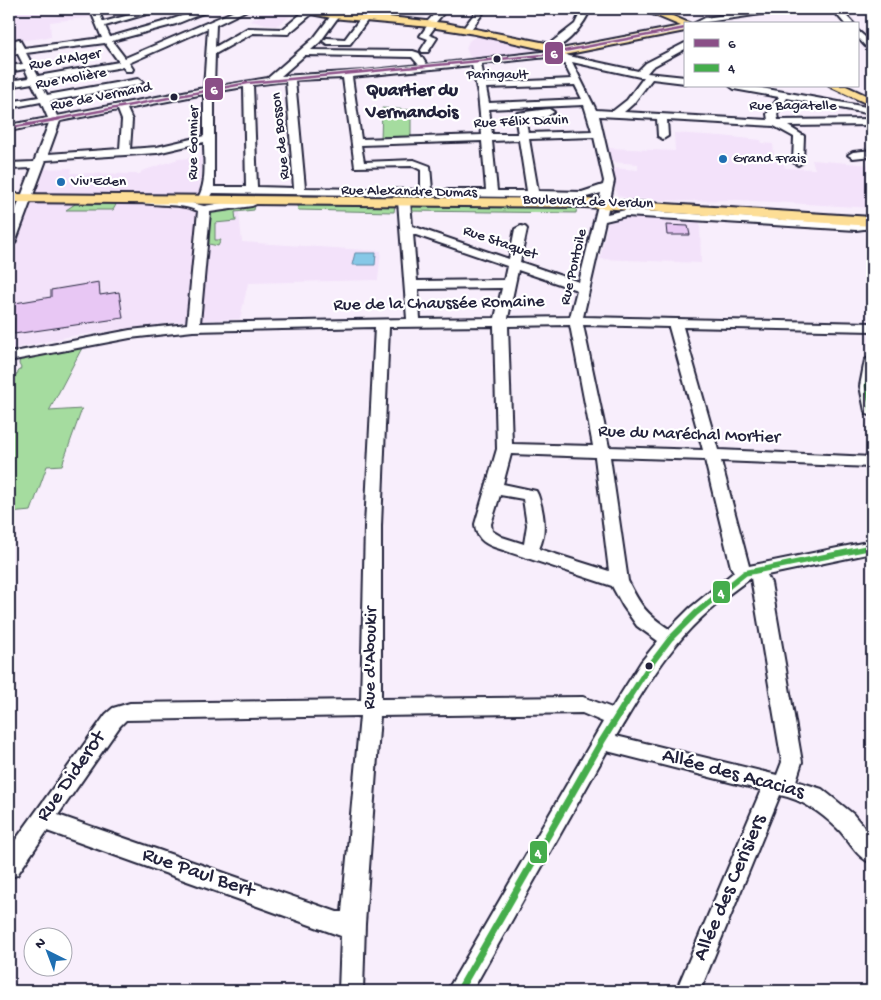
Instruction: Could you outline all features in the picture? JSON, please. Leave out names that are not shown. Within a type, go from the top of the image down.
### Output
[{"type":"main road","points":[[650,9],[684,23]]},
{"type":"main road","points":[[305,10],[362,13],[431,24],[466,30],[558,53],[684,28]]},
{"type":"main road","points":[[840,88],[872,102]]},
{"type":"main road","name":"Rue Alexandre Dumas","points":[[9,194],[27,196],[206,199],[404,200]]},
{"type":"main road","points":[[9,198],[27,196],[137,199],[256,196],[605,202],[822,218],[872,224]]},
{"type":"main road","name":"Boulevard de Verdun","points":[[605,202],[872,215]]},
{"type":"street","points":[[94,9],[107,40],[145,91]]},
{"type":"street","points":[[101,26],[160,9]]},
{"type":"street","points":[[9,52],[107,40],[173,22],[209,9]]},
{"type":"street","name":"Rue d'Alger","points":[[9,84],[125,63],[245,9]]},
{"type":"street","points":[[423,43],[431,24],[443,9]]},
{"type":"street","points":[[474,9],[482,9]]},
{"type":"street","points":[[466,30],[482,9]]},
{"type":"street","points":[[586,9],[585,16],[580,23],[564,38],[558,53],[645,75],[684,80]]},
{"type":"street","points":[[701,22],[708,9]]},
{"type":"street","points":[[701,22],[781,9]]},
{"type":"street","points":[[836,9],[848,22]]},
{"type":"street","points":[[211,53],[251,30],[285,32],[305,10]]},
{"type":"street","points":[[317,40],[350,42],[362,13],[382,11]]},
{"type":"street","points":[[271,80],[317,40],[337,12]]},
{"type":"street","name":"Rue Gonnier","points":[[194,327],[210,138],[209,90],[212,23]]},
{"type":"street","points":[[863,37],[872,48]]},
{"type":"street","points":[[9,243],[56,121],[16,41]]},
{"type":"street","points":[[618,113],[630,102],[649,66],[684,46]]},
{"type":"street","points":[[305,52],[413,54],[416,55],[425,68]]},
{"type":"street","name":"Rue de Vermand","points":[[9,128],[121,107],[145,91],[209,90],[271,80],[347,75],[378,68],[425,68],[558,53]]},
{"type":"street","name":"Rue Pontoile","points":[[558,53],[577,82],[593,113],[609,181],[576,321]]},
{"type":"street","points":[[476,62],[484,106],[492,193]]},
{"type":"street","points":[[9,69],[28,66]]},
{"type":"street","points":[[672,79],[684,68]]},
{"type":"street","points":[[347,75],[359,165],[414,163],[426,168],[427,193]]},
{"type":"street","name":"Rue de Bosson","points":[[290,78],[300,191]]},
{"type":"street","points":[[481,86],[577,82]]},
{"type":"street","points":[[137,199],[148,202],[187,204],[206,199],[215,205],[251,204],[256,196],[248,83]]},
{"type":"street","points":[[745,88],[872,111]]},
{"type":"street","name":"Rue Molière","points":[[9,105],[44,99],[145,91]]},
{"type":"street","points":[[785,95],[772,114],[774,123],[799,136],[798,162]]},
{"type":"street","points":[[484,106],[587,102]]},
{"type":"street","points":[[121,107],[127,120],[125,152]]},
{"type":"street","points":[[533,194],[520,115],[546,114],[549,112]]},
{"type":"street","name":"Rue Bagatelle","points":[[593,113],[774,123],[872,122]]},
{"type":"street","points":[[662,116],[663,136]]},
{"type":"street","name":"Rue Félix Davin","points":[[356,142],[598,134]]},
{"type":"street","points":[[9,166],[41,161],[157,150],[210,138]]},
{"type":"street","points":[[853,155],[872,153]]},
{"type":"street","name":"Rue Alexandre Dumas","points":[[206,199],[300,191],[583,195],[609,186]]},
{"type":"street","points":[[404,200],[414,323]]},
{"type":"street","name":"Boulevard de Verdun","points":[[601,219],[626,213],[856,227],[872,224]]},
{"type":"street","name":"Rue Staquet","points":[[406,228],[584,288]]},
{"type":"street","points":[[521,229],[501,322],[505,449],[483,524],[483,532],[487,537],[527,552],[619,581]]},
{"type":"street","points":[[411,286],[509,284]]},
{"type":"street","points":[[576,321],[602,452],[619,581],[629,601],[643,621],[670,639]]},
{"type":"street","name":"Rue de la Chaussée Romaine","points":[[9,357],[130,334],[194,327],[280,324],[576,321],[872,327]]},
{"type":"street","name":"Allée des Cerisiers","points":[[675,323],[712,455],[740,567],[750,572],[762,583],[792,762],[779,785],[688,991]]},
{"type":"street","name":"Rue d'Aboukir","points":[[351,991],[354,924],[370,709],[373,526],[382,324]]},
{"type":"street","points":[[872,360],[867,386],[872,411]]},
{"type":"street","name":"Rue du Maréchal Mortier","points":[[505,449],[872,462]]},
{"type":"street","points":[[494,488],[530,495],[534,504],[535,526],[534,544],[527,552]]},
{"type":"street","points":[[459,991],[602,741],[652,661],[670,639],[696,613],[750,572],[872,548]]},
{"type":"street","points":[[370,709],[583,705],[616,718]]},
{"type":"street","name":"Rue Diderot","points":[[9,867],[113,720],[120,714],[130,711],[370,709]]},
{"type":"street","name":"Allée des Acacias","points":[[602,741],[779,785],[814,796],[845,821],[872,853]]},
{"type":"street","name":"Rue Paul Bert","points":[[42,820],[337,924],[354,924]]},
{"type":"shaded area","points":[[9,9],[90,9],[93,17],[50,22],[51,37],[9,42]]},
{"type":"shaded area","points":[[274,9],[298,11],[276,26],[250,21]]},
{"type":"shaded area","points":[[478,34],[542,47],[541,54],[471,60],[466,48],[469,41]]},
{"type":"shaded area","points":[[674,133],[761,140],[762,143],[773,144],[774,155],[781,156],[785,168],[815,169],[812,160],[872,165],[872,208],[738,200],[628,199],[617,195],[612,168],[638,170],[638,164],[611,162],[608,148],[675,151]]},
{"type":"shaded area","points":[[202,157],[198,210],[239,212],[242,242],[381,251],[378,280],[248,283],[240,319],[186,321],[71,336],[9,350],[9,265],[22,228],[9,224],[9,200],[33,200],[44,169],[72,168],[71,173],[140,174],[142,171],[178,159]]},
{"type":"shaded area","points":[[623,217],[700,221],[701,263],[600,259],[608,223]]},
{"type":"green space","points":[[382,108],[411,110],[411,139],[381,139]]},
{"type":"green space","points":[[78,202],[117,203],[113,210],[66,210]]},
{"type":"green space","points":[[299,204],[395,205],[394,212],[297,210]]},
{"type":"green space","points":[[255,205],[254,210],[235,212],[236,221],[215,223],[215,240],[221,240],[218,246],[209,244],[210,210],[215,207]]},
{"type":"green space","points":[[408,206],[577,206],[576,213],[409,211]]},
{"type":"green space","points":[[83,346],[49,411],[82,409],[62,465],[47,466],[31,511],[9,513],[9,385],[21,368],[19,364],[20,358]]},
{"type":"water","points":[[355,253],[376,253],[375,265],[352,265]]},
{"type":"building","points":[[666,225],[688,226],[690,235],[667,235]]},
{"type":"building","points":[[99,282],[100,295],[119,292],[123,318],[14,334],[14,318],[9,319],[9,304],[51,297],[51,290]]},
{"type":"transit line","name":"6","points":[[9,128],[248,83],[543,55],[684,28]]},
{"type":"transit line","name":"4","points":[[872,360],[867,386],[872,411]]},
{"type":"transit line","name":"4","points":[[459,991],[602,741],[648,668],[670,639],[696,613],[745,573],[872,547]]},
{"type":"place","name":"Paringault","points":[[497,59]]},
{"type":"place","name":"Grand Frais","points":[[723,159]]},
{"type":"place","name":"Viv'Eden","points":[[61,182]]},
{"type":"district","name":"Quartier du Vermandois","points":[[412,102]]}]
